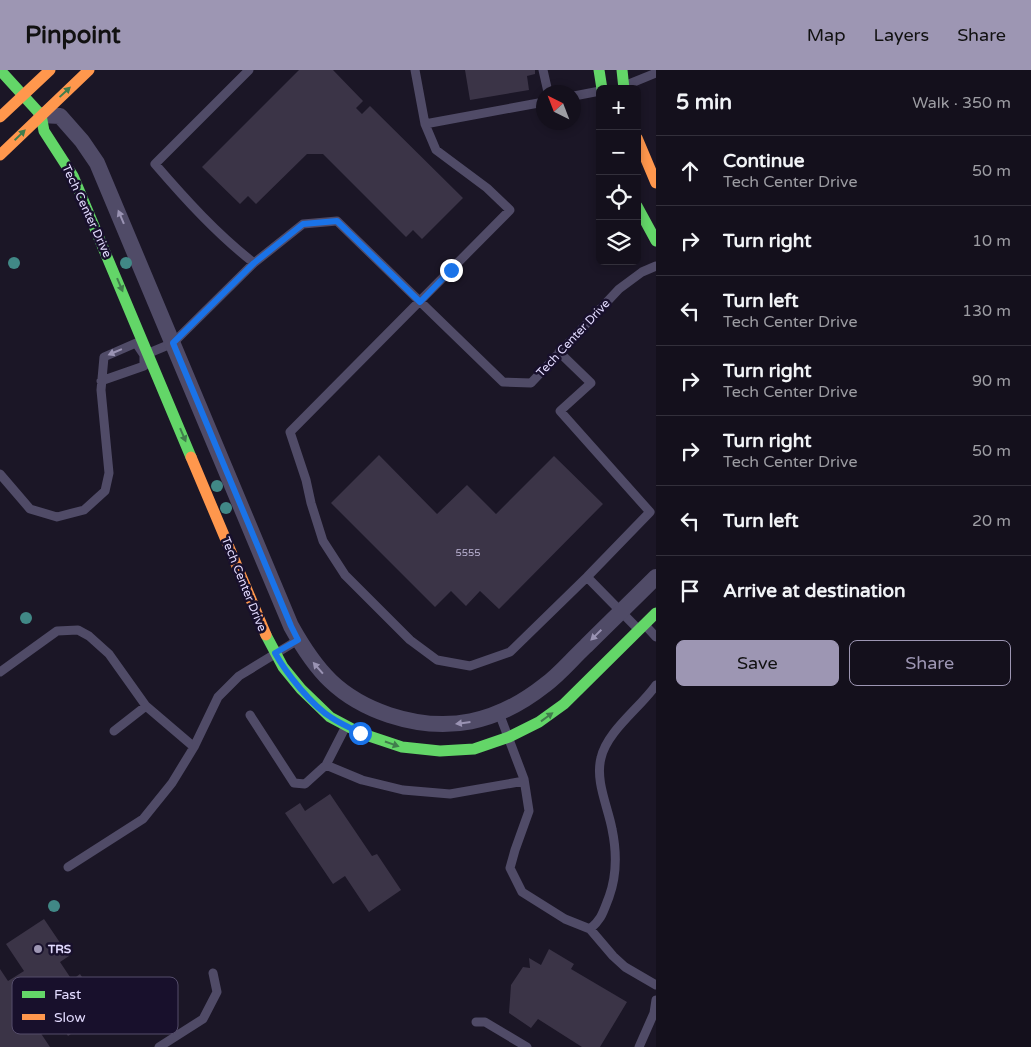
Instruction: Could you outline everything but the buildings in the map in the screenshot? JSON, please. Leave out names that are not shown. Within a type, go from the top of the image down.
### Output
[{"type":"street","name":"Tech Center Drive","points":[[0,70],[41,115],[44,131],[72,176],[89,211],[146,354],[267,638],[283,667],[301,689],[330,717],[360,733],[402,747],[440,752],[474,749],[509,737],[539,722],[564,704],[656,613]]},
{"type":"street","points":[[0,117],[50,70]]},
{"type":"street","points":[[0,155],[90,70]]},
{"type":"street","points":[[599,70],[600,85]]},
{"type":"street","points":[[620,85],[622,70]]},
{"type":"street","points":[[41,115],[60,116],[82,141],[97,163],[291,626],[305,652],[320,671],[346,695],[371,709],[408,721],[441,725],[469,723],[499,712],[525,700],[547,684],[656,577]]},
{"type":"street","points":[[641,147],[656,183]]},
{"type":"street","points":[[641,213],[656,241]]},
{"type":"lane","points":[[249,70],[155,164],[193,208],[234,248],[254,263]]},
{"type":"lane","points":[[415,70],[425,124],[436,150],[487,188],[510,210],[290,432],[323,541],[345,576],[410,640],[437,660],[470,666],[510,652],[588,577],[650,512],[560,411],[591,383],[559,352]]},
{"type":"lane","points":[[543,70],[546,85]]},
{"type":"lane","points":[[627,85],[656,73]]},
{"type":"lane","points":[[581,94],[596,91]]},
{"type":"lane","points":[[425,124],[536,103]]},
{"type":"lane","name":"Tech Center Drive","points":[[173,343],[254,263],[303,224],[337,221],[504,382],[530,383],[620,289],[642,272],[656,266]]},
{"type":"lane","points":[[0,474],[30,509],[57,517],[84,510],[105,491],[109,474],[101,381],[104,357],[136,343],[146,354]]},
{"type":"lane","points":[[146,354],[173,343]]},
{"type":"lane","points":[[101,381],[144,366],[146,354]]},
{"type":"lane","points":[[588,577],[621,611],[656,637]]},
{"type":"lane","points":[[0,672],[57,631],[78,630],[89,636],[109,654],[146,706],[194,747]]},
{"type":"lane","points":[[68,867],[143,819],[172,784],[194,747],[218,697],[239,676],[298,640]]},
{"type":"lane","points":[[590,929],[600,920],[616,875],[613,830],[603,795],[600,775],[601,758],[607,743],[623,721],[645,700],[656,685]]},
{"type":"lane","points":[[114,731],[146,706]]},
{"type":"lane","points":[[499,712],[524,781],[529,811],[510,868],[522,892],[565,919],[590,929],[625,967],[656,984]]},
{"type":"lane","points":[[250,715],[294,783],[305,784],[326,765],[346,726]]},
{"type":"lane","points":[[326,765],[362,780],[403,790],[450,794],[524,781]]},
{"type":"lane","points":[[159,1047],[203,1019],[218,992],[213,973]]},
{"type":"lane","points":[[639,1047],[654,1014],[656,1000]]},
{"type":"lane","points":[[476,1022],[485,1022],[527,1047]]},
{"type":"traffic: fast","points":[[0,70],[41,115],[44,131],[73,176],[191,457]]},
{"type":"traffic: fast","points":[[599,70],[601,85]]},
{"type":"traffic: fast","points":[[622,70],[624,85]]},
{"type":"traffic: fast","points":[[641,213],[656,241]]},
{"type":"traffic: fast","points":[[266,635],[283,667],[301,689],[330,717],[360,733],[402,747],[440,751],[474,749],[509,737],[539,722],[564,704],[656,613]]},
{"type":"traffic: slow","points":[[0,117],[50,70]]},
{"type":"traffic: slow","points":[[0,155],[89,70]]},
{"type":"traffic: slow","points":[[641,147],[656,183]]},
{"type":"traffic: slow","points":[[191,457],[266,635]]},
{"type":"place","name":"TRS","points":[[38,949]]},
{"type":"route","points":[[360,733],[330,717],[301,689],[283,667],[275,653],[298,640],[173,343],[254,263],[303,224],[337,221],[420,302],[451,270]]}]
